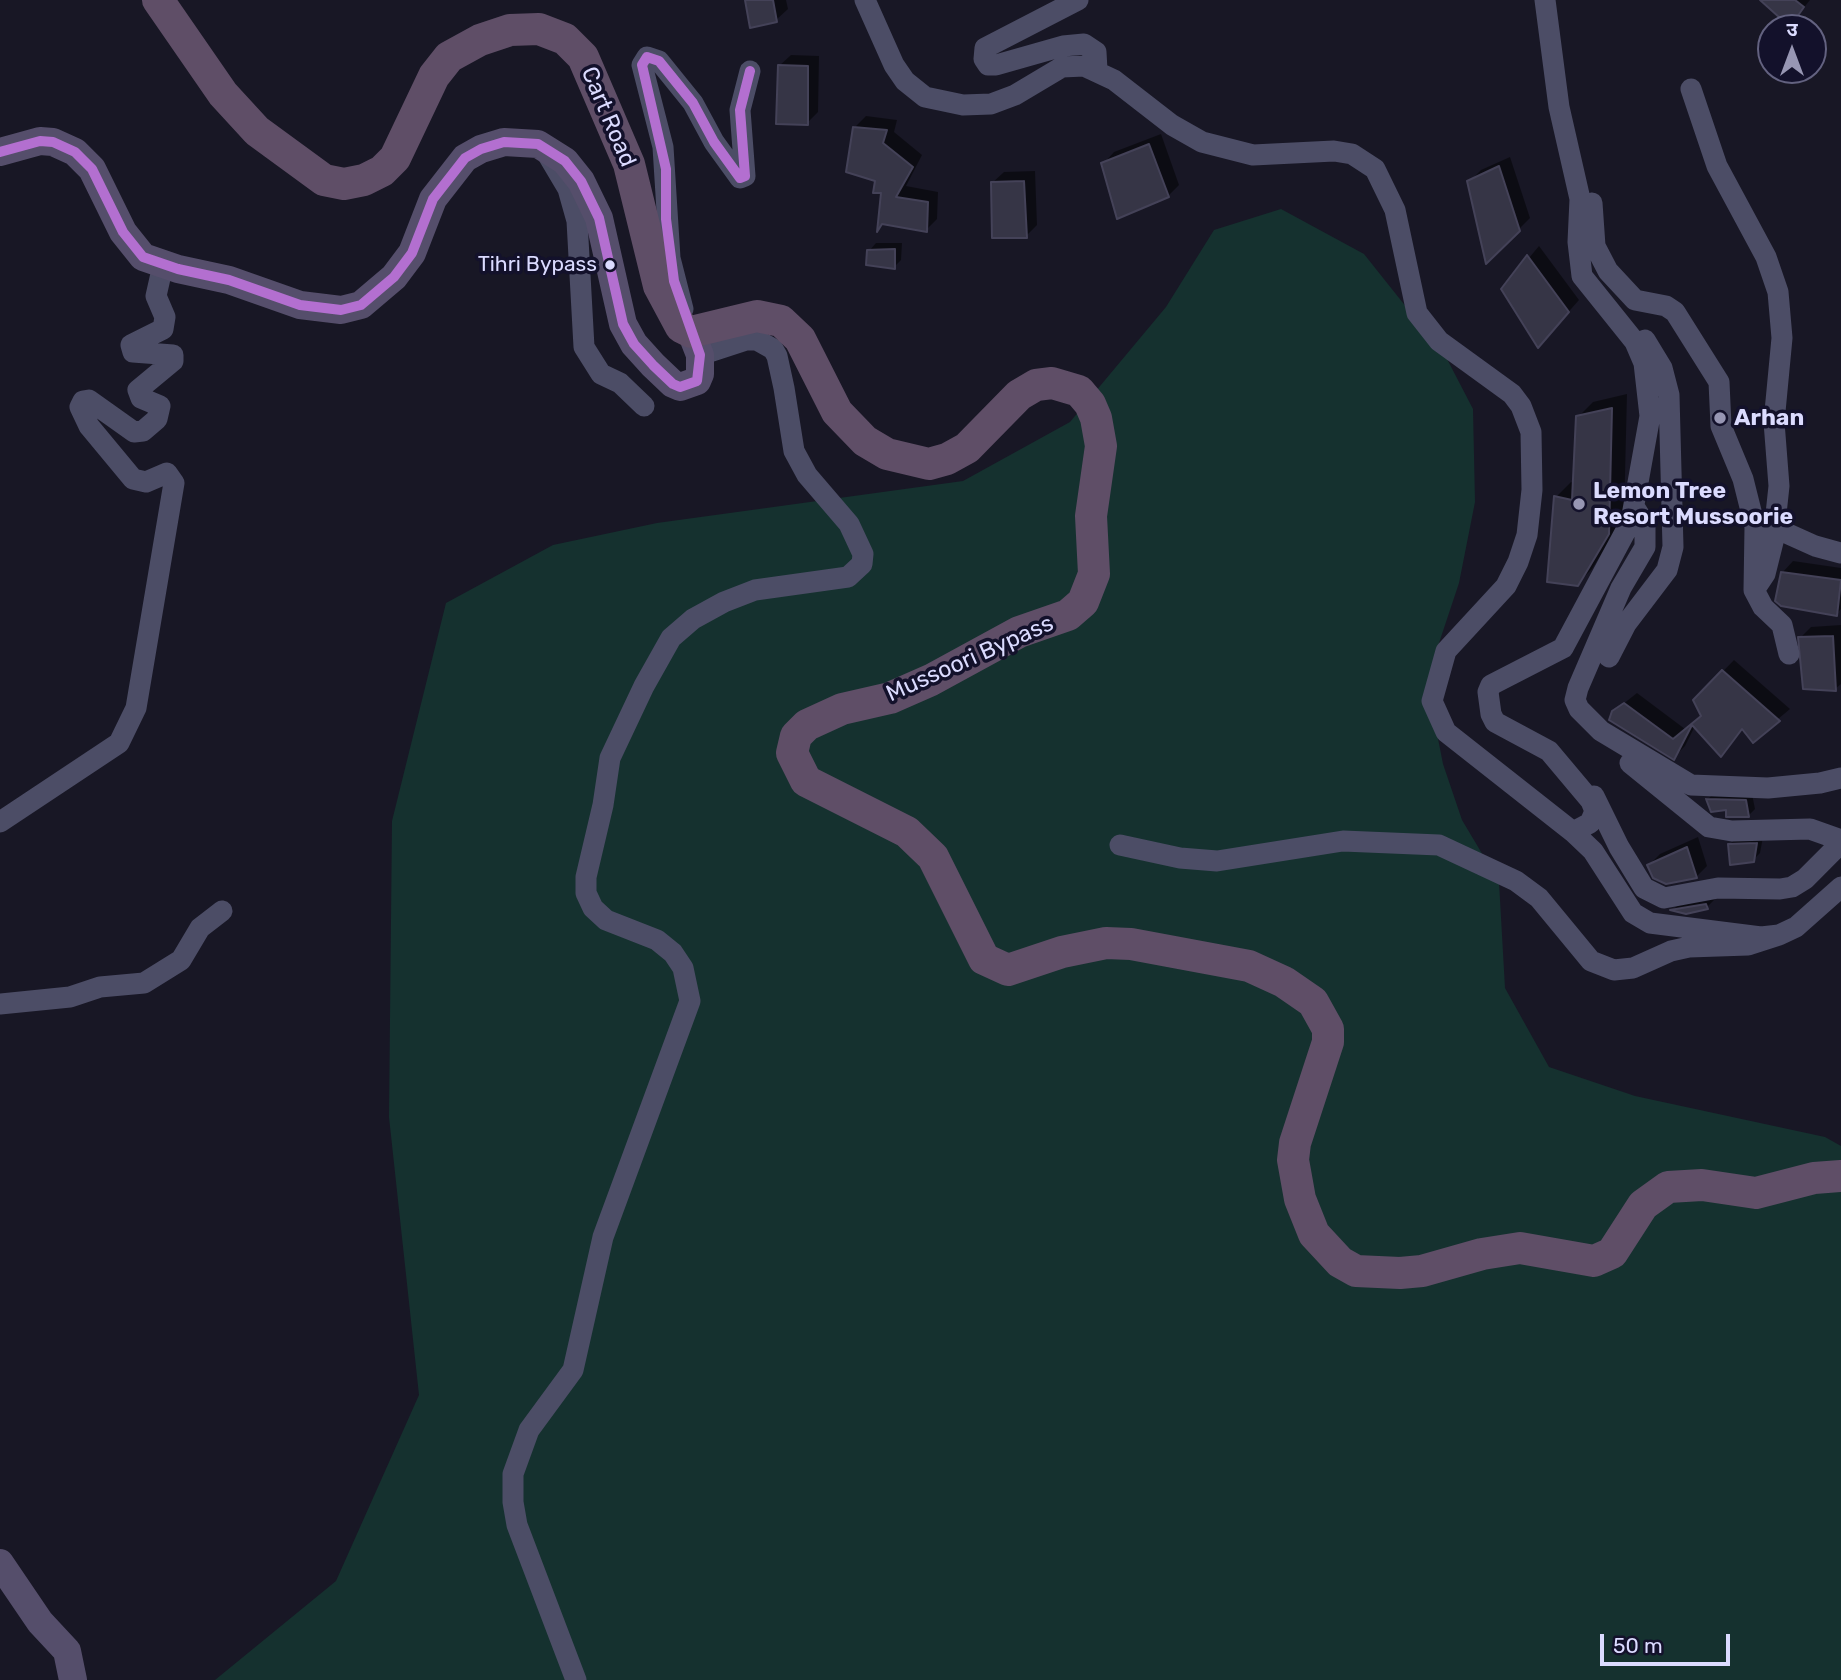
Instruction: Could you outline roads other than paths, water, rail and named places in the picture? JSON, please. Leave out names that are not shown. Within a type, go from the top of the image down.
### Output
[{"type":"highway","name":"Cart Road","points":[[158,0],[223,94],[257,131],[324,180],[344,184],[373,176],[395,158],[434,76],[449,57],[480,40],[510,30],[539,29],[565,39],[583,57],[629,164],[659,286],[674,318],[695,343]]},
{"type":"highway","name":"Mussoori Bypass","points":[[695,343],[741,318],[770,317],[781,321],[800,340],[837,412],[852,428],[887,454],[911,462],[929,464],[947,459],[967,448],[1019,395],[1036,385],[1067,385],[1079,391],[1090,404],[1101,446],[1091,516],[1094,574],[1083,602],[1068,615],[1019,632],[931,680],[890,698],[842,709],[807,725],[796,736],[792,753],[806,781],[906,832],[933,857],[984,959],[1008,970],[1062,952],[1107,943],[1131,944],[1249,966],[1284,982],[1313,1002],[1328,1029],[1328,1042],[1295,1143],[1293,1160],[1300,1199],[1314,1234],[1340,1262],[1356,1271],[1400,1273],[1422,1271],[1482,1254],[1520,1248],[1594,1261],[1612,1253],[1643,1205],[1668,1187],[1702,1185],[1756,1192],[1814,1178],[1841,1176]]},
{"type":"main road","points":[[0,152],[40,141],[53,142],[75,152],[92,169],[123,232],[143,257],[163,265],[229,280],[300,304],[352,309],[381,290],[412,253],[433,200],[465,158],[481,149],[504,142],[521,141],[543,146],[565,160],[575,172],[599,218],[623,324],[634,344],[667,380],[680,387],[697,381],[695,343]]},
{"type":"main road","points":[[0,1563],[40,1622],[67,1651],[73,1680]]},
{"type":"street","points":[[865,0],[894,65],[905,81],[925,97],[963,105],[991,104],[1015,95],[1062,67],[1084,66],[1097,70],[1172,125],[1202,142],[1253,155],[1334,151],[1352,154],[1375,169],[1395,210],[1417,313],[1440,341],[1512,394],[1521,406],[1531,432],[1532,489],[1527,535],[1506,586],[1446,651],[1433,701],[1446,732],[1573,832],[1593,851],[1628,906],[1640,919],[1761,937],[1779,935]]},
{"type":"street","points":[[1078,0],[985,48],[984,59],[991,66],[1063,46],[1084,44],[1096,52],[1097,70]]},
{"type":"street","points":[[1545,0],[1559,107],[1580,199],[1578,242],[1581,276],[1635,342],[1644,363],[1649,388],[1650,416],[1635,508],[1626,533],[1563,648],[1491,685],[1488,692],[1495,722],[1549,751],[1591,801],[1595,811],[1590,823],[1573,832]]},
{"type":"street","points":[[576,1680],[517,1525],[513,1502],[513,1474],[529,1430],[573,1370],[603,1237],[690,1001],[683,968],[673,953],[657,940],[606,920],[593,908],[586,894],[586,877],[603,805],[610,758],[644,686],[671,639],[693,619],[724,602],[755,590],[848,578],[862,564],[863,554],[849,524],[807,475],[794,451],[780,366],[773,349],[757,340],[695,343],[674,281],[667,228],[666,169],[642,65],[648,57],[659,61],[693,103],[720,152],[740,178],[745,176],[740,110],[750,71]]},
{"type":"street","points":[[1691,89],[1717,166],[1766,257],[1778,292],[1782,338],[1774,405],[1779,465],[1775,528],[1765,574],[1754,590]]},
{"type":"street","points":[[543,146],[568,189],[577,221],[584,347],[601,374],[620,383],[644,406]]},
{"type":"street","points":[[1576,179],[1592,196],[1595,246],[1608,271],[1635,300],[1666,306],[1675,312],[1718,382],[1721,426],[1743,479],[1755,527],[1754,590],[1763,607],[1782,625],[1789,654]]},
{"type":"street","points":[[0,822],[119,743],[136,708],[174,483],[167,473],[146,482],[133,479],[89,426],[80,407],[83,401],[89,400],[134,432],[144,431],[158,419],[160,406],[141,398],[138,390],[173,361],[173,355],[134,352],[131,345],[163,329],[165,317],[156,296],[163,265]]},
{"type":"street","points":[[1609,657],[1626,624],[1667,570],[1673,547],[1672,437],[1667,382],[1647,341],[1620,324]]},
{"type":"street","points":[[1573,778],[1595,796],[1619,847],[1644,888],[1664,898],[1718,888],[1792,887],[1805,879],[1841,841],[1810,829],[1731,831],[1709,827],[1591,732],[1575,700],[1621,588],[1645,547],[1645,524],[1635,508]]},
{"type":"street","points":[[1775,528],[1815,546],[1841,553]]},
{"type":"street","points":[[1579,709],[1601,731],[1691,785],[1768,788],[1820,783],[1841,778]]},
{"type":"street","points":[[1120,845],[1180,858],[1217,861],[1343,841],[1439,845],[1524,887],[1539,898],[1591,961],[1614,970],[1633,968],[1671,951],[1689,947],[1748,945],[1779,935],[1796,927],[1841,887]]},
{"type":"street","points":[[0,1004],[70,997],[100,987],[144,983],[181,960],[200,928],[222,911]]},
{"type":"place","name":"Tihri Bypass","points":[[610,265]]},
{"type":"place","name":"Arhan","points":[[1720,418]]},
{"type":"place","name":"Lemon Tree Resort Mussoorie","points":[[1579,504]]}]
